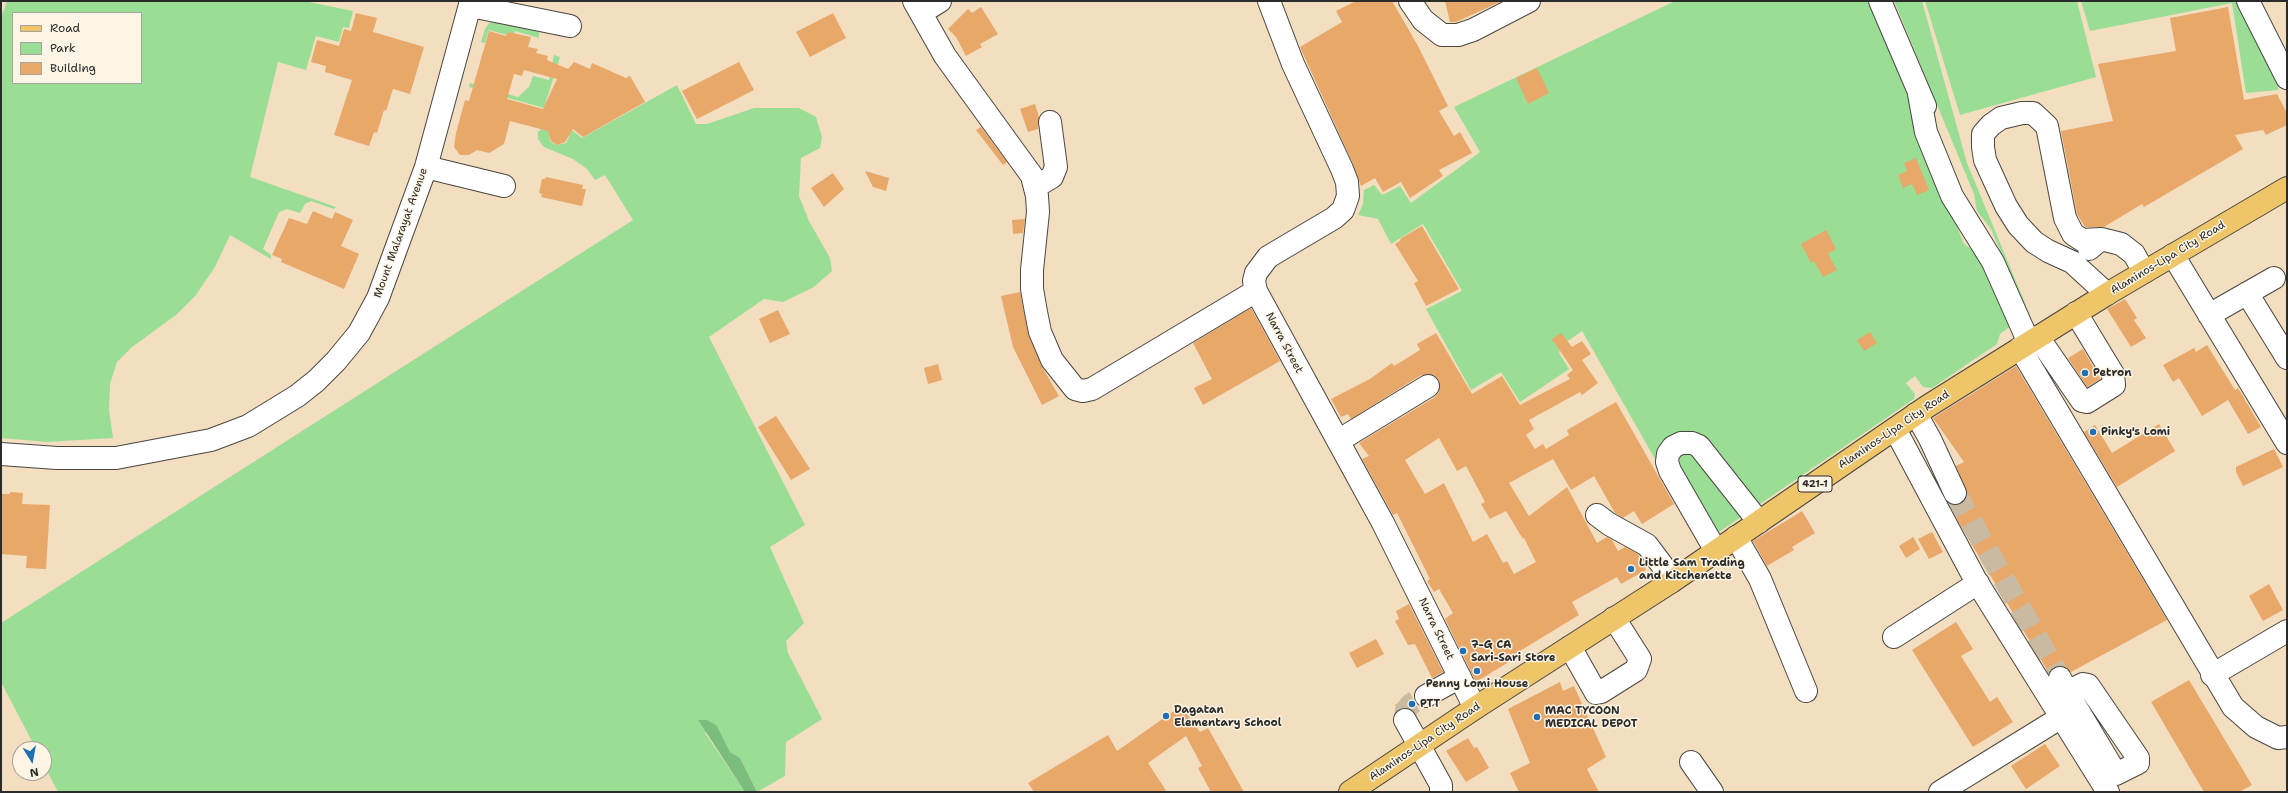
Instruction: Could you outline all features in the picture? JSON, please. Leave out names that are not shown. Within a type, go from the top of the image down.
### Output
[{"type":"main road","name":"Alaminos-Lipa City Road","points":[[1360,789],[1475,708],[1671,582],[1916,414],[2107,294],[2287,188]]},
{"type":"street","points":[[940,1],[918,7],[945,56],[1024,164],[1036,187],[1038,212],[1032,276],[1040,332],[1052,360],[1075,389],[1083,391],[1092,389],[1256,291],[1254,282],[1256,273],[1268,257],[1334,218],[1342,210],[1348,196],[1347,182],[1293,64],[1276,3]]},
{"type":"street","points":[[1410,1],[1423,20],[1442,35],[1458,35],[1474,30],[1529,1]]},
{"type":"street","points":[[1880,1],[1919,94],[1936,128],[1961,191],[1969,223],[1993,262],[2029,343],[2212,675],[2233,707],[2256,727],[2278,738],[2287,738]]},
{"type":"street","points":[[2248,1],[2287,78]]},
{"type":"street","points":[[471,4],[570,26]]},
{"type":"street","name":"Mount Malarayat Avenue","points":[[1,454],[88,459],[116,458],[211,440],[248,426],[297,396],[316,381],[336,361],[359,333],[378,298],[426,167],[471,4]]},
{"type":"street","points":[[2107,294],[2072,262],[2048,251],[2034,242],[2018,225],[2006,206],[1985,160],[1983,147],[1983,134],[1991,125],[2001,118],[2022,113],[2033,113],[2047,126],[2065,218],[2073,234],[2082,240],[2101,239],[2121,244],[2134,254],[2144,272]]},
{"type":"street","points":[[1036,187],[1052,177],[1056,167],[1050,122]]},
{"type":"street","points":[[426,167],[504,186]]},
{"type":"street","points":[[2072,262],[2101,239]]},
{"type":"street","points":[[2173,255],[2287,443]]},
{"type":"street","points":[[2209,315],[2274,278]]},
{"type":"street","name":"Narra Street","points":[[1256,291],[1383,523],[1475,708]]},
{"type":"street","points":[[2247,293],[2287,358]]},
{"type":"street","points":[[2029,343],[2079,399],[2087,402],[2114,385],[2113,374],[2076,313]]},
{"type":"street","points":[[1338,441],[1428,386]]},
{"type":"street","points":[[1916,414],[1930,439],[1955,493]]},
{"type":"street","points":[[1895,429],[1978,583],[2060,718],[2108,792]]},
{"type":"street","points":[[1716,551],[1670,471],[1667,462],[1668,454],[1673,447],[1681,443],[1692,443],[1699,446],[1759,522]]},
{"type":"street","points":[[1597,515],[1608,524],[1647,545],[1662,565],[1671,582]]},
{"type":"street","points":[[1736,537],[1760,579],[1806,691]]},
{"type":"street","points":[[1894,637],[1978,583]]},
{"type":"street","points":[[1570,647],[1596,692],[1601,692],[1636,670],[1640,659],[1614,618]]},
{"type":"street","points":[[2212,675],[2287,631]]},
{"type":"street","points":[[1426,696],[1460,677]]},
{"type":"street","points":[[1947,790],[2060,718]]},
{"type":"street","points":[[1405,720],[1406,726],[1420,746],[1441,785],[1441,792]]},
{"type":"street","points":[[1691,762],[1712,792]]},
{"type":"green space","points":[[7,1],[304,1],[353,11],[349,28],[343,27],[339,42],[316,36],[306,70],[278,62],[250,177],[336,207],[334,209],[311,201],[305,204],[300,213],[287,209],[279,212],[263,249],[271,255],[271,259],[230,235],[215,267],[196,295],[176,315],[132,347],[117,362],[110,384],[109,410],[113,438],[47,442],[1,438],[1,18]]},
{"type":"green space","points":[[1675,1],[1869,1],[1911,104],[1919,134],[1964,244],[1980,255],[2011,326],[2000,334],[1997,344],[1932,388],[1923,387],[1915,376],[1906,383],[1915,394],[1914,399],[1703,543],[1582,331],[1561,346],[1559,353],[1569,369],[1520,402],[1501,372],[1471,390],[1426,309],[1462,291],[1423,224],[1391,244],[1378,219],[1358,215],[1363,204],[1364,190],[1374,185],[1382,195],[1400,186],[1411,203],[1480,152],[1454,107]]},
{"type":"green space","points":[[1894,1],[1922,1],[1967,163],[2032,320],[2029,318],[1991,229],[1977,211],[1974,194]]},
{"type":"green space","points":[[1925,1],[2077,1],[2096,77],[1960,115]]},
{"type":"green space","points":[[2081,1],[2242,1],[2280,75],[2278,90],[2246,93],[2232,3],[2090,31]]},
{"type":"green space","points":[[495,22],[539,32],[539,38],[515,31],[514,34],[508,32],[507,35],[489,30],[485,43],[481,42],[485,29],[489,23]]},
{"type":"green space","points":[[554,55],[560,57],[544,108],[469,87],[470,83],[518,97],[529,87],[533,76],[549,80]]},
{"type":"green space","points":[[677,85],[696,124],[707,124],[754,108],[799,108],[816,117],[822,137],[820,148],[801,158],[799,196],[809,221],[830,258],[832,271],[814,287],[783,302],[764,299],[709,337],[805,525],[770,547],[804,623],[786,641],[788,653],[822,719],[786,742],[785,776],[757,792],[740,758],[730,752],[717,726],[705,733],[745,792],[58,792],[52,780],[52,741],[32,741],[1,682],[1,623],[633,220],[605,175],[595,180],[587,169],[573,159],[544,147],[538,139],[538,132],[541,129],[549,130],[550,141],[556,145],[566,143],[569,137],[568,127],[582,138]]},
{"type":"green space","points":[[698,720],[707,720],[717,726],[730,752],[740,758],[757,792],[745,792]]},
{"type":"building","points":[[1356,1],[1392,1],[1418,46],[1448,106],[1439,111],[1454,136],[1460,132],[1472,153],[1439,170],[1443,176],[1410,198],[1401,182],[1383,192],[1375,178],[1361,186],[1353,164],[1300,47],[1342,22],[1336,11]]},
{"type":"building","points":[[1445,1],[1502,1],[1456,22],[1450,22]]},
{"type":"building","points":[[981,7],[998,34],[980,44],[982,47],[966,56],[956,37],[948,29],[968,9],[972,13]]},
{"type":"building","points":[[2228,7],[2244,100],[2277,94],[2287,113],[2287,125],[2266,135],[2263,130],[2235,135],[2243,149],[2144,207],[2142,204],[2104,227],[2085,227],[2077,214],[2061,131],[2113,121],[2098,64],[2176,51],[2170,18]]},
{"type":"building","points":[[356,13],[377,18],[373,32],[424,47],[410,94],[393,89],[386,111],[384,110],[377,133],[374,132],[369,146],[334,135],[352,80],[325,72],[326,66],[311,62],[317,40],[339,46],[344,29],[351,31]]},
{"type":"building","points":[[833,13],[846,38],[810,57],[796,32]]},
{"type":"building","points":[[489,31],[506,36],[508,32],[531,37],[528,47],[538,49],[536,53],[548,56],[547,60],[568,69],[574,62],[590,69],[592,63],[626,78],[630,76],[645,102],[583,137],[573,129],[565,142],[557,145],[551,141],[548,131],[510,121],[504,144],[489,153],[477,150],[469,155],[460,155],[454,147],[456,133],[465,100],[469,101]],"holes":[[[524,70],[557,79],[543,109],[507,99],[514,74],[522,76]]]},
{"type":"building","points":[[739,62],[754,90],[697,119],[682,91]]},
{"type":"building","points":[[1537,68],[1549,93],[1528,104],[1516,78]]},
{"type":"building","points":[[1035,104],[1039,117],[1038,129],[1028,132],[1020,109]]},
{"type":"building","points":[[981,127],[1007,162],[1003,165],[976,130]]},
{"type":"building","points":[[1916,158],[1929,190],[1917,195],[1912,184],[1903,188],[1898,175],[1907,171],[1904,163]]},
{"type":"building","points":[[865,171],[889,178],[886,191],[873,187]]},
{"type":"building","points":[[833,173],[844,189],[824,207],[811,188]]},
{"type":"building","points":[[546,177],[583,185],[582,189],[586,189],[582,206],[541,197],[542,194],[539,193],[542,179],[545,179]]},
{"type":"building","points":[[313,211],[332,219],[335,212],[353,220],[341,246],[359,254],[344,289],[281,262],[282,259],[272,255],[289,218],[307,224]]},
{"type":"building","points":[[1025,219],[1023,233],[1013,234],[1012,220]]},
{"type":"building","points":[[1422,226],[1459,289],[1426,306],[1414,283],[1418,281],[1395,244],[1401,240],[1400,239]]},
{"type":"building","points":[[1826,230],[1836,249],[1828,254],[1837,270],[1823,277],[1814,261],[1811,263],[1801,244]]},
{"type":"building","points":[[1020,292],[1029,337],[1041,365],[1059,396],[1042,405],[1013,347],[1001,296]]},
{"type":"building","points":[[2125,299],[2137,318],[2134,320],[2146,338],[2131,347],[2107,309]]},
{"type":"building","points":[[1251,308],[1280,361],[1203,405],[1194,388],[1212,379],[1193,343]]},
{"type":"building","points":[[778,310],[790,334],[770,343],[759,319]]},
{"type":"building","points":[[1870,332],[1877,343],[1864,351],[1857,340]]},
{"type":"building","points":[[1436,333],[1472,394],[1502,376],[1520,405],[1570,379],[1567,375],[1573,370],[1552,339],[1561,333],[1572,347],[1582,341],[1591,354],[1582,360],[1598,383],[1582,395],[1580,392],[1529,420],[1534,429],[1526,435],[1535,449],[1543,444],[1546,449],[1569,435],[1567,430],[1616,402],[1674,504],[1642,524],[1634,511],[1623,518],[1615,513],[1594,476],[1571,490],[1553,459],[1509,483],[1529,516],[1567,487],[1597,543],[1607,537],[1612,540],[1618,551],[1625,547],[1638,554],[1646,570],[1621,584],[1617,577],[1572,602],[1579,615],[1515,654],[1517,657],[1476,682],[1445,619],[1453,613],[1439,589],[1434,592],[1427,581],[1430,579],[1397,513],[1393,515],[1362,459],[1369,456],[1359,443],[1435,397],[1439,392],[1439,380],[1434,375],[1421,375],[1351,419],[1348,414],[1341,417],[1331,399],[1370,379],[1392,363],[1394,366],[1420,350],[1417,344]],"holes":[[[1439,438],[1457,471],[1466,466],[1485,502],[1481,504],[1490,519],[1506,511],[1523,539],[1524,538],[1536,562],[1514,574],[1507,561],[1503,563],[1487,534],[1473,542],[1444,483],[1425,494],[1405,460]]]},
{"type":"building","points":[[2207,345],[2235,390],[2238,388],[2261,427],[2248,434],[2228,400],[2202,416],[2179,378],[2173,382],[2163,365],[2194,348],[2196,352]]},
{"type":"building","name":"Petron","points":[[2083,349],[2100,379],[2087,387],[2068,358]]},
{"type":"building","points":[[938,364],[942,380],[928,384],[924,368]]},
{"type":"building","points":[[2016,366],[2167,620],[2071,672],[2060,666],[2054,667],[2049,673],[1960,525],[1949,504],[1961,504],[1967,495],[1956,466],[1964,462],[1933,418]]},
{"type":"building","points":[[776,416],[810,469],[791,480],[758,427]]},
{"type":"building","points":[[2159,424],[2175,451],[2117,487],[2084,432],[2095,425],[2112,453]]},
{"type":"building","points":[[2274,449],[2283,467],[2243,486],[2236,472],[2236,467]]},
{"type":"building","points":[[10,492],[23,493],[22,504],[50,505],[46,569],[26,568],[27,556],[1,554],[1,494],[10,494]]},
{"type":"building","points":[[1802,511],[1815,533],[1792,547],[1794,550],[1767,566],[1753,541]]},
{"type":"building","points":[[1932,532],[1943,552],[1929,559],[1918,539]]},
{"type":"building","points":[[1913,537],[1920,549],[1906,558],[1899,546]]},
{"type":"building","points":[[2269,584],[2283,610],[2263,621],[2249,596]]},
{"type":"building","points":[[1409,604],[1443,672],[1432,678],[1415,644],[1408,645],[1395,621],[1399,619],[1396,611]]},
{"type":"building","points":[[1956,622],[1973,649],[1961,656],[1990,702],[1997,697],[2013,722],[1973,747],[1912,650]]},
{"type":"building","points":[[1376,639],[1384,654],[1357,668],[1349,653]]},
{"type":"building","points":[[2189,680],[2252,785],[2239,792],[2204,792],[2151,702]]},
{"type":"building","points":[[1560,682],[1563,691],[1574,686],[1606,757],[1587,769],[1599,792],[1519,792],[1510,773],[1530,763],[1508,709]]},
{"type":"building","points":[[1407,697],[1414,712],[1406,708],[1398,710],[1395,705]]},
{"type":"building","points":[[1181,706],[1200,732],[1208,728],[1244,792],[1211,792],[1198,768],[1202,766],[1186,736],[1148,763],[1167,792],[1034,792],[1028,783],[1108,735],[1117,751]]},
{"type":"building","points":[[1468,738],[1474,748],[1477,747],[1489,768],[1466,782],[1446,751]]},
{"type":"building","points":[[2045,744],[2060,766],[2026,789],[2011,766]]},
{"type":"tunnel","points":[[1955,493],[2060,678]]},
{"type":"tunnel","points":[[1405,720],[1406,710],[1411,704],[1426,696]]},
{"type":"place","name":"Petron","points":[[2085,373]]},
{"type":"place","name":"Pinky's Lomi","points":[[2093,432]]},
{"type":"place","name":"Little Sam Trading and Kitchenette","points":[[1631,569]]},
{"type":"place","name":"7-G CA Sari-Sari Store","points":[[1463,651]]},
{"type":"place","name":"Penny Lomi House","points":[[1477,671]]},
{"type":"place","name":"PTT","points":[[1412,704]]},
{"type":"place","name":"Dagatan Elementary School","points":[[1166,716]]},
{"type":"place","name":"MAC TYCOON MEDICAL DEPOT","points":[[1537,717]]}]
